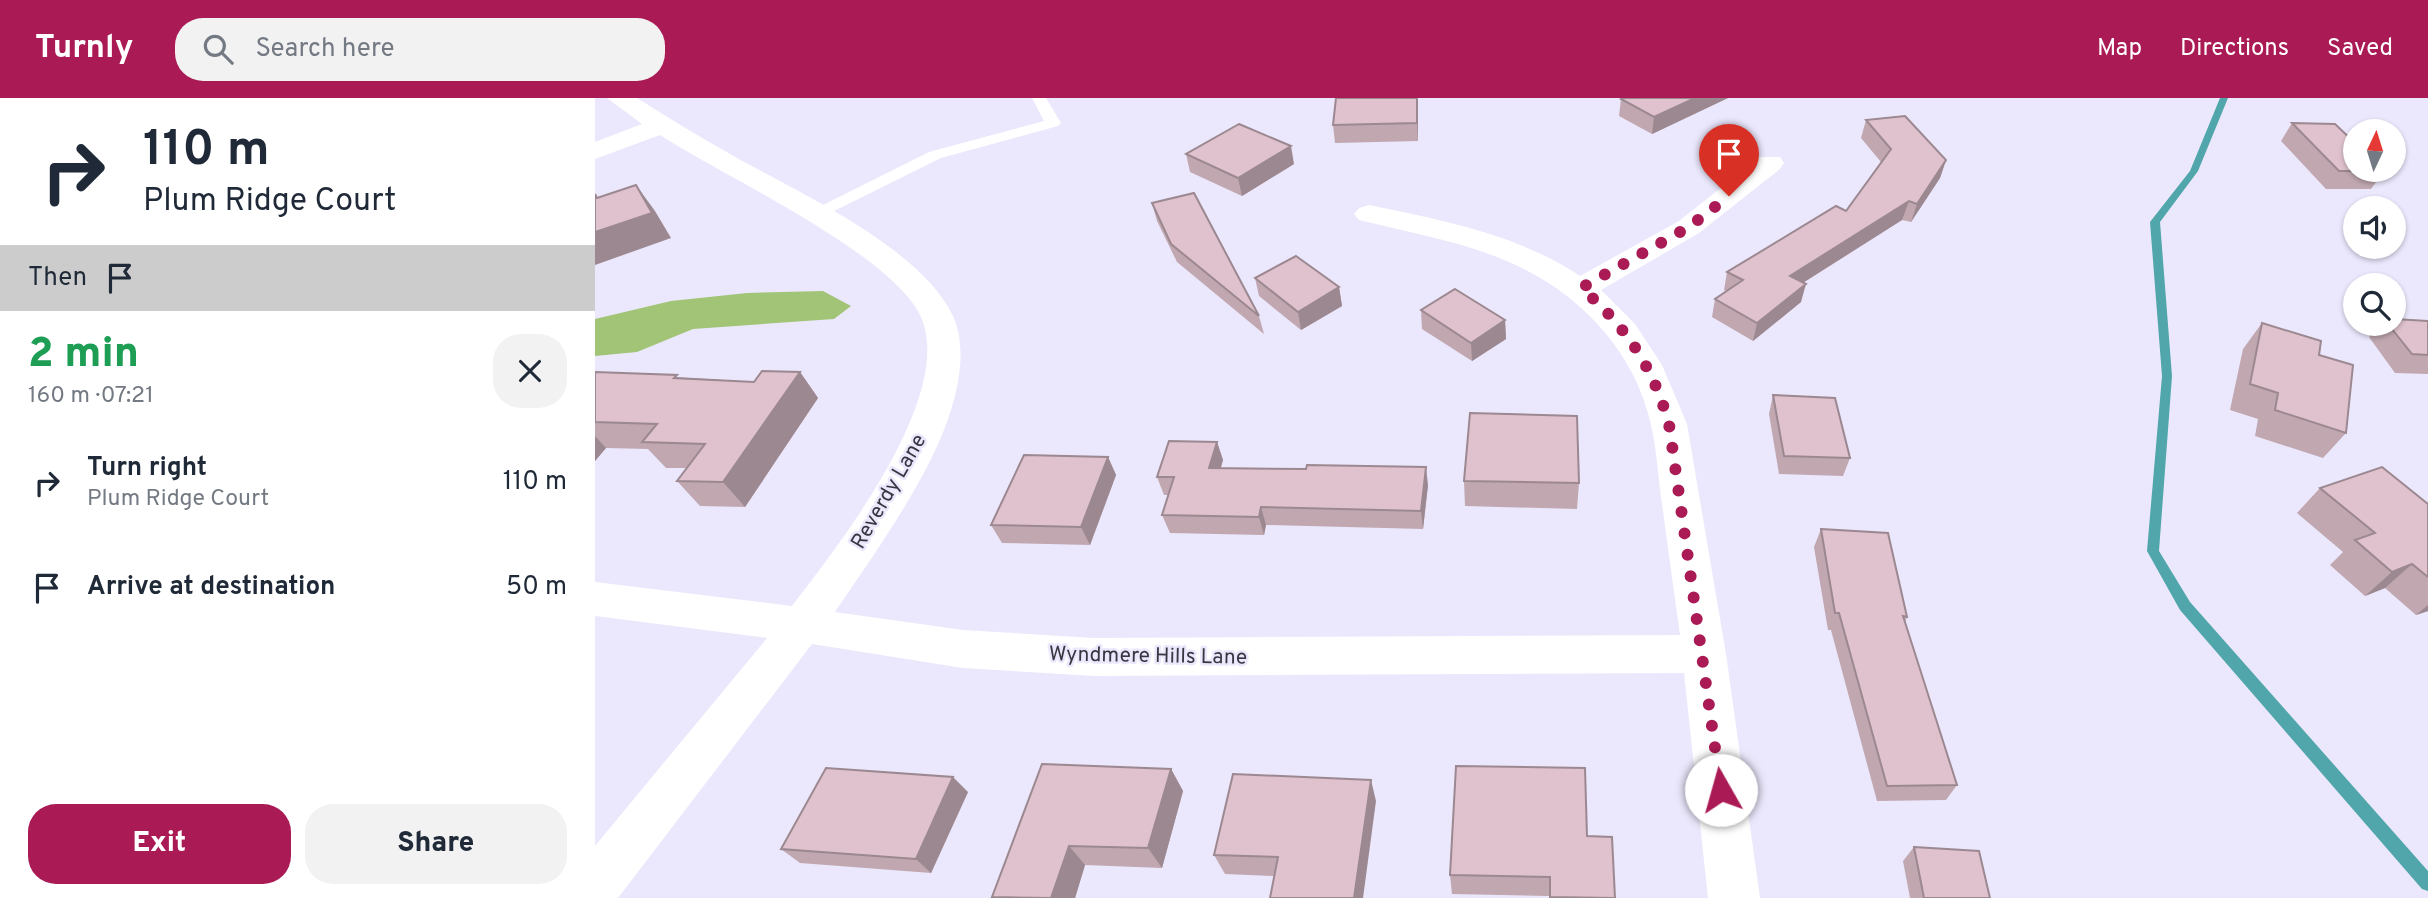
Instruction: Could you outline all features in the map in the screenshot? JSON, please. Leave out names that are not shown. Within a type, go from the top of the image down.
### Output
[{"type":"street","name":"Reverdy Lane","points":[[595,886],[803,625],[902,476],[938,396],[945,352],[936,316],[920,292],[892,265],[814,214],[619,98]]},
{"type":"street","points":[[595,151],[663,125]]},
{"type":"street","points":[[1581,288],[1689,227],[1770,163]]},
{"type":"street","points":[[1369,214],[1491,244],[1540,265],[1581,288],[1624,328],[1640,352],[1662,398],[1669,424],[1704,654],[1734,898]]},
{"type":"street","name":"Wyndmere Hills Lane","points":[[595,599],[803,625],[963,649],[1094,657],[1704,654]]},
{"type":"lane","points":[[814,214],[935,155],[1053,124],[1039,98]]},
{"type":"green space","points":[[823,291],[851,306],[834,319],[693,329],[637,352],[595,356],[595,319],[671,301],[747,293]]},
{"type":"building","points":[[1336,98],[1417,98],[1417,123],[1333,125]]},
{"type":"building","points":[[1695,98],[1654,117],[1621,99]]},
{"type":"building","points":[[1905,116],[1946,160],[1917,204],[1909,201],[1790,276],[1806,284],[1757,323],[1715,299],[1743,280],[1727,272],[1836,206],[1846,211],[1891,149],[1866,120]]},
{"type":"building","points":[[2292,123],[2335,124],[2343,132],[2343,171],[2339,171]]},
{"type":"building","points":[[1239,124],[1291,146],[1238,178],[1186,154]]},
{"type":"building","points":[[636,185],[652,213],[595,232],[595,194],[597,198]]},
{"type":"building","points":[[1194,193],[1259,316],[1171,244],[1152,203]]},
{"type":"building","points":[[1296,256],[1339,287],[1298,312],[1255,278]]},
{"type":"building","points":[[1455,289],[1505,320],[1471,343],[1421,310]]},
{"type":"building","points":[[2406,320],[2428,321],[2428,355],[2412,354],[2398,336],[2406,336]]},
{"type":"building","points":[[2262,323],[2321,341],[2319,355],[2353,365],[2346,433],[2275,410],[2278,393],[2250,384]]},
{"type":"building","points":[[762,371],[800,372],[723,482],[677,481],[705,444],[642,442],[657,424],[595,422],[595,372],[677,375],[674,378],[754,382]]},
{"type":"building","points":[[1773,395],[1835,398],[1850,458],[1784,456]]},
{"type":"building","points":[[1470,413],[1577,416],[1579,483],[1464,481]]},
{"type":"building","points":[[1169,441],[1217,442],[1209,468],[1306,469],[1307,465],[1426,467],[1421,511],[1261,507],[1259,517],[1162,515],[1174,477],[1157,477]]},
{"type":"building","points":[[1024,455],[1108,457],[1081,527],[991,525]]},
{"type":"building","points":[[2382,467],[2428,504],[2428,577],[2412,564],[2392,572],[2355,540],[2375,533],[2320,488]]},
{"type":"building","points":[[1821,529],[1888,533],[1907,617],[1903,616],[1957,785],[1887,786],[1839,613],[1835,613]]},
{"type":"building","points":[[1042,764],[1171,769],[1148,848],[1069,846],[1051,898],[992,897]]},
{"type":"building","points":[[1456,766],[1585,768],[1587,836],[1612,837],[1615,898],[1550,897],[1550,877],[1450,875]]},
{"type":"building","points":[[826,768],[953,777],[916,859],[781,849]]},
{"type":"building","points":[[1233,774],[1371,780],[1354,898],[1270,898],[1278,857],[1214,855]]},
{"type":"building","points":[[1914,847],[1979,851],[1990,898],[1924,898]]},
{"type":"waterway","points":[[2224,98],[2194,171],[2155,222],[2167,376],[2153,551],[2185,606],[2428,883]]},
{"type":"route","points":[[1721,790],[1704,654],[1669,424],[1662,398],[1640,352],[1624,328],[1581,288],[1689,227],[1729,196]]}]
